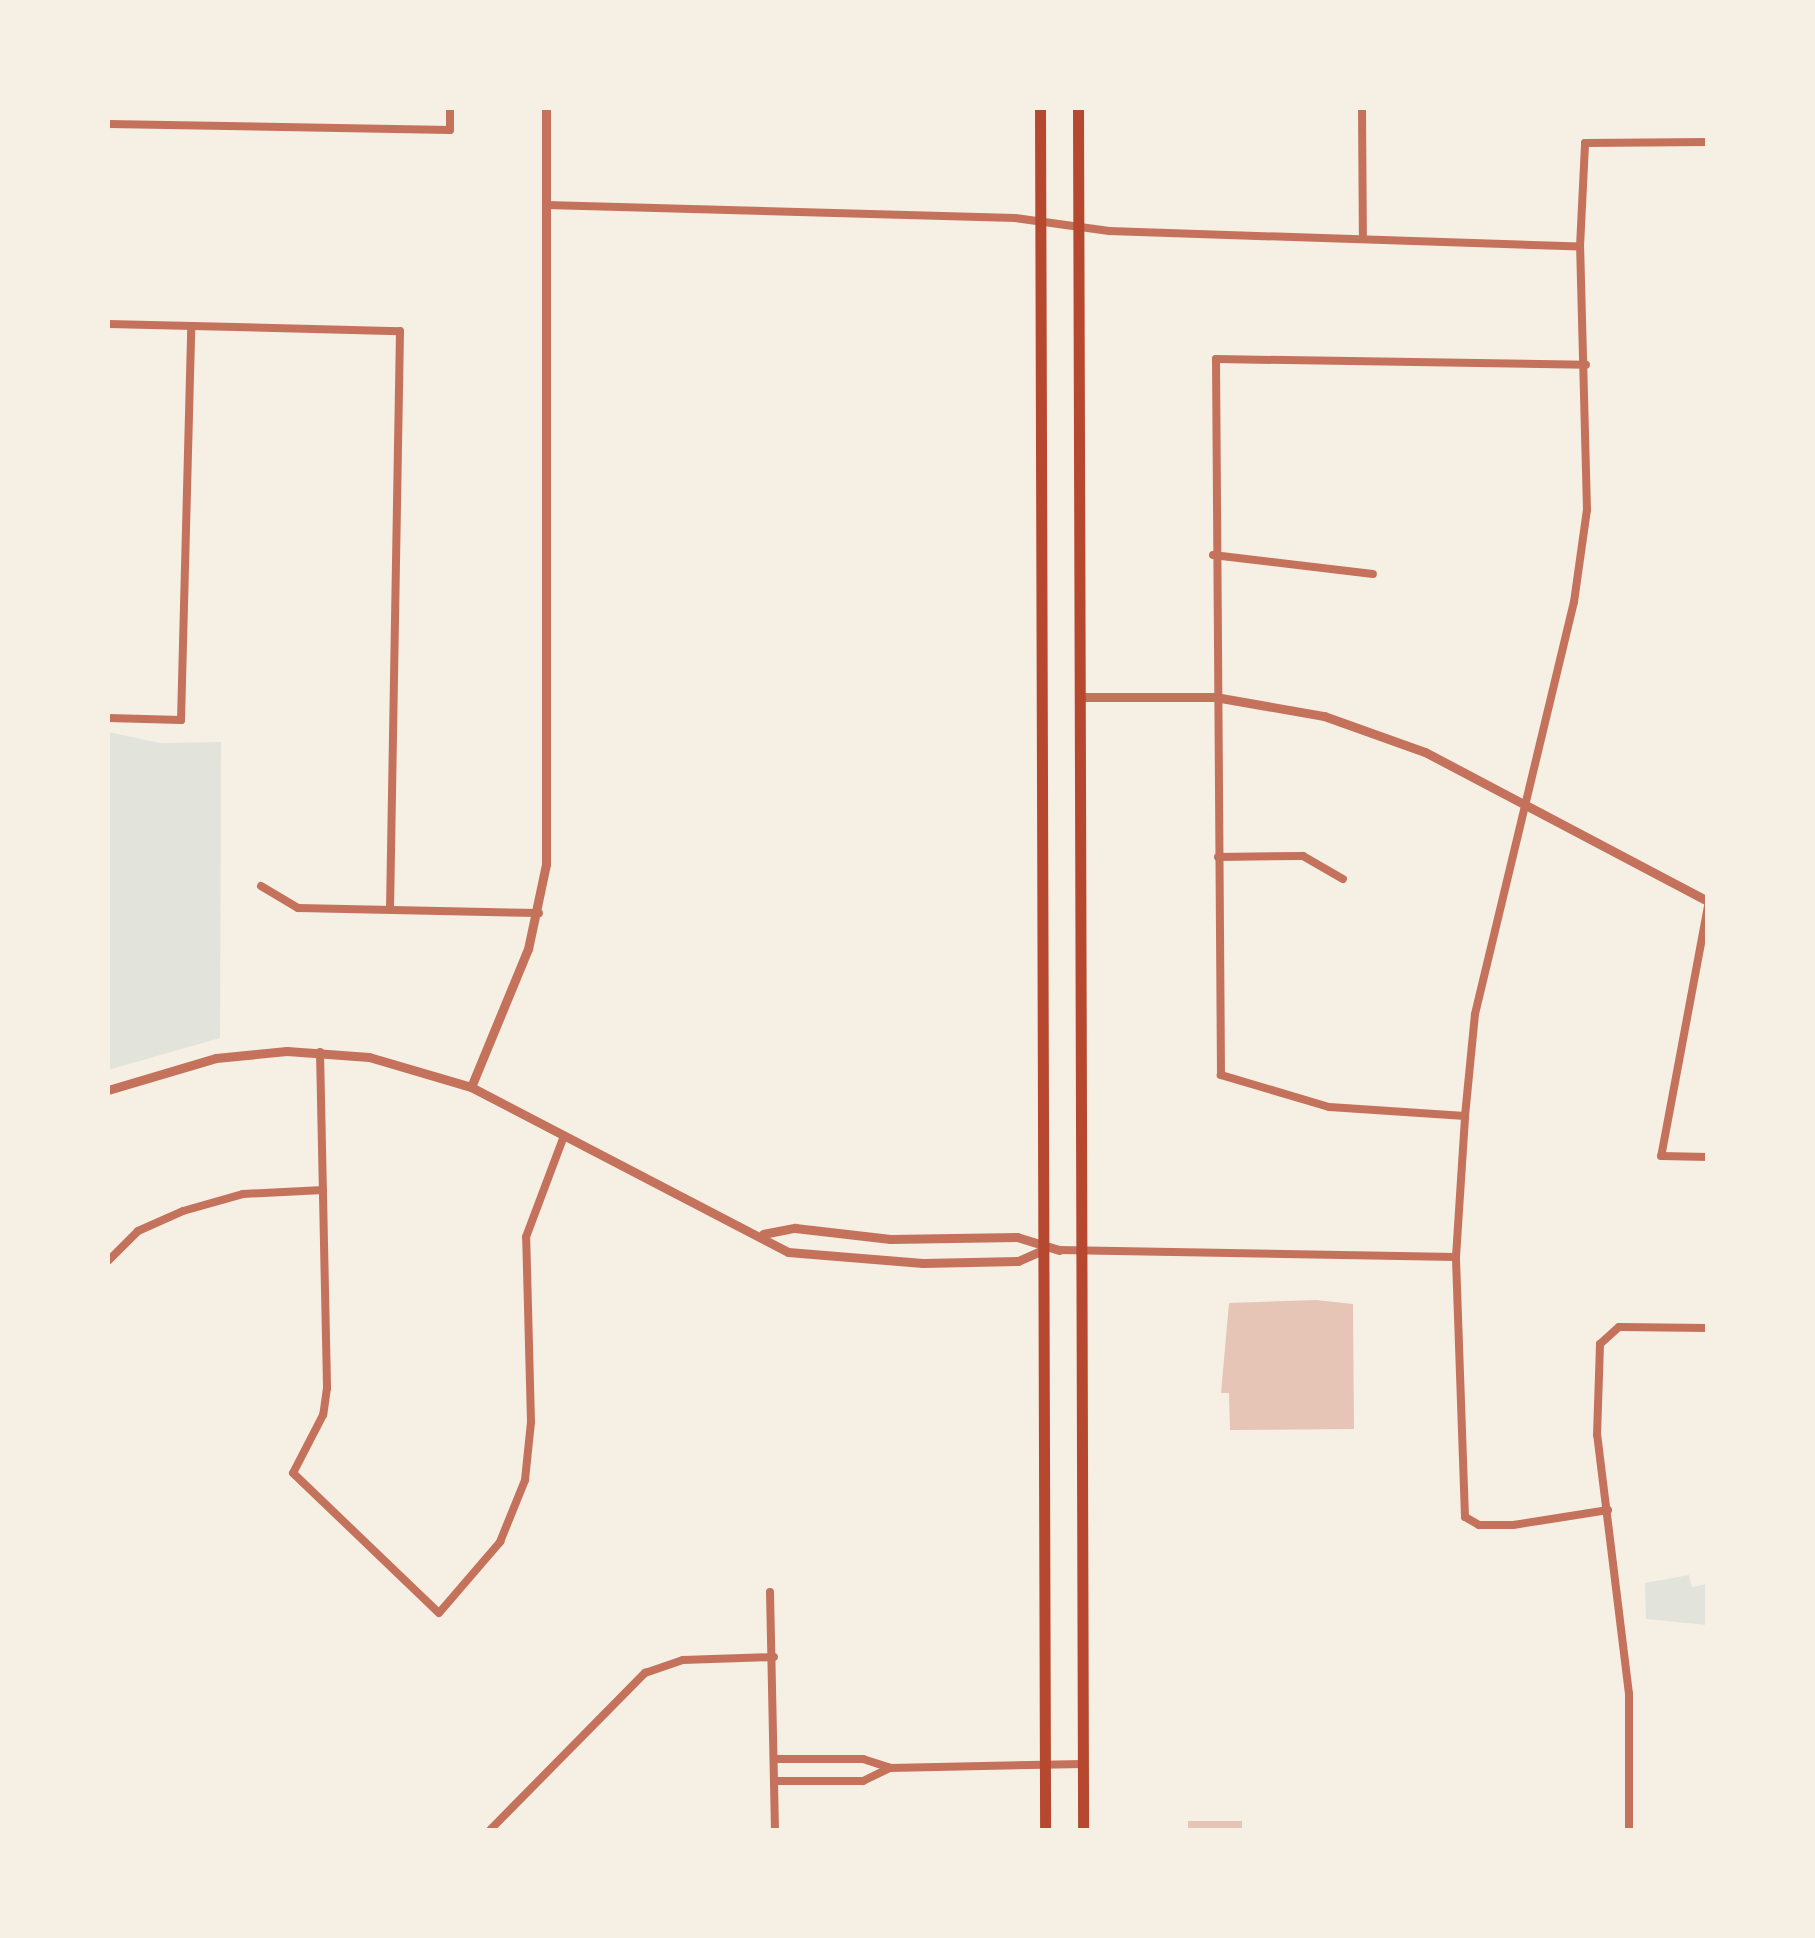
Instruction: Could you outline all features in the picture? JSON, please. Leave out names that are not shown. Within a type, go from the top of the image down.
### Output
[{"type":"main road","points":[[1040,108],[1045,1830]]},
{"type":"main road","points":[[1078,108],[1083,1830]]},
{"type":"street","points":[[108,124],[450,130],[450,108]]},
{"type":"street","points":[[471,1087],[539,913],[548,815],[546,108]]},
{"type":"street","points":[[1362,108],[1363,237]]},
{"type":"street","points":[[1608,1510],[1513,1525],[1479,1525],[1465,1517],[1456,1257],[1465,1116],[1475,1014],[1528,807],[1587,510],[1580,247],[1585,143],[1708,142]]},
{"type":"street","points":[[546,206],[1040,222],[1580,247]]},
{"type":"street","points":[[108,324],[400,331],[390,908]]},
{"type":"street","points":[[108,718],[181,720],[191,326]]},
{"type":"street","points":[[1465,1116],[1329,1107],[1221,1075],[1213,555],[1216,359],[1586,366]]},
{"type":"street","points":[[1213,555],[1373,574]]},
{"type":"street","points":[[1081,697],[1214,698],[1324,716],[1425,752],[1708,904],[1661,1156],[1708,1157]]},
{"type":"street","points":[[1218,857],[1303,856],[1343,880]]},
{"type":"street","points":[[260,886],[298,908],[539,913]]},
{"type":"street","points":[[108,1090],[216,1058],[320,1052],[394,1061],[471,1087],[763,1234],[788,1252],[864,1262],[1018,1262],[1043,1250]]},
{"type":"street","points":[[320,1052],[327,1388],[323,1416],[293,1473],[439,1613],[500,1542],[525,1480],[532,1422],[526,1237],[564,1136]]},
{"type":"street","points":[[108,1261],[138,1230],[184,1211],[243,1194],[324,1190]]},
{"type":"street","points":[[763,1234],[795,1228],[855,1237],[1016,1238],[1043,1250],[1456,1257]]},
{"type":"street","points":[[1629,1830],[1627,1656],[1598,1434],[1600,1344],[1607,1332],[1708,1328]]},
{"type":"street","points":[[770,1592],[775,1830]]},
{"type":"street","points":[[490,1830],[645,1673],[683,1660],[774,1657]]},
{"type":"street","points":[[776,1759],[863,1758],[890,1768],[1083,1764]]},
{"type":"street","points":[[776,1781],[863,1781],[890,1768]]},
{"type":"shaded area","points":[[108,732],[160,743],[221,742],[220,1038],[108,1070]]},
{"type":"shaded area","points":[[1689,1575],[1692,1587],[1707,1584],[1707,1625],[1646,1619],[1645,1583]]},
{"type":"building","points":[[1316,1300],[1353,1304],[1354,1429],[1230,1430],[1229,1393],[1221,1393],[1229,1303]]},
{"type":"building","points":[[1188,1821],[1242,1821],[1242,1830],[1188,1830]]}]
